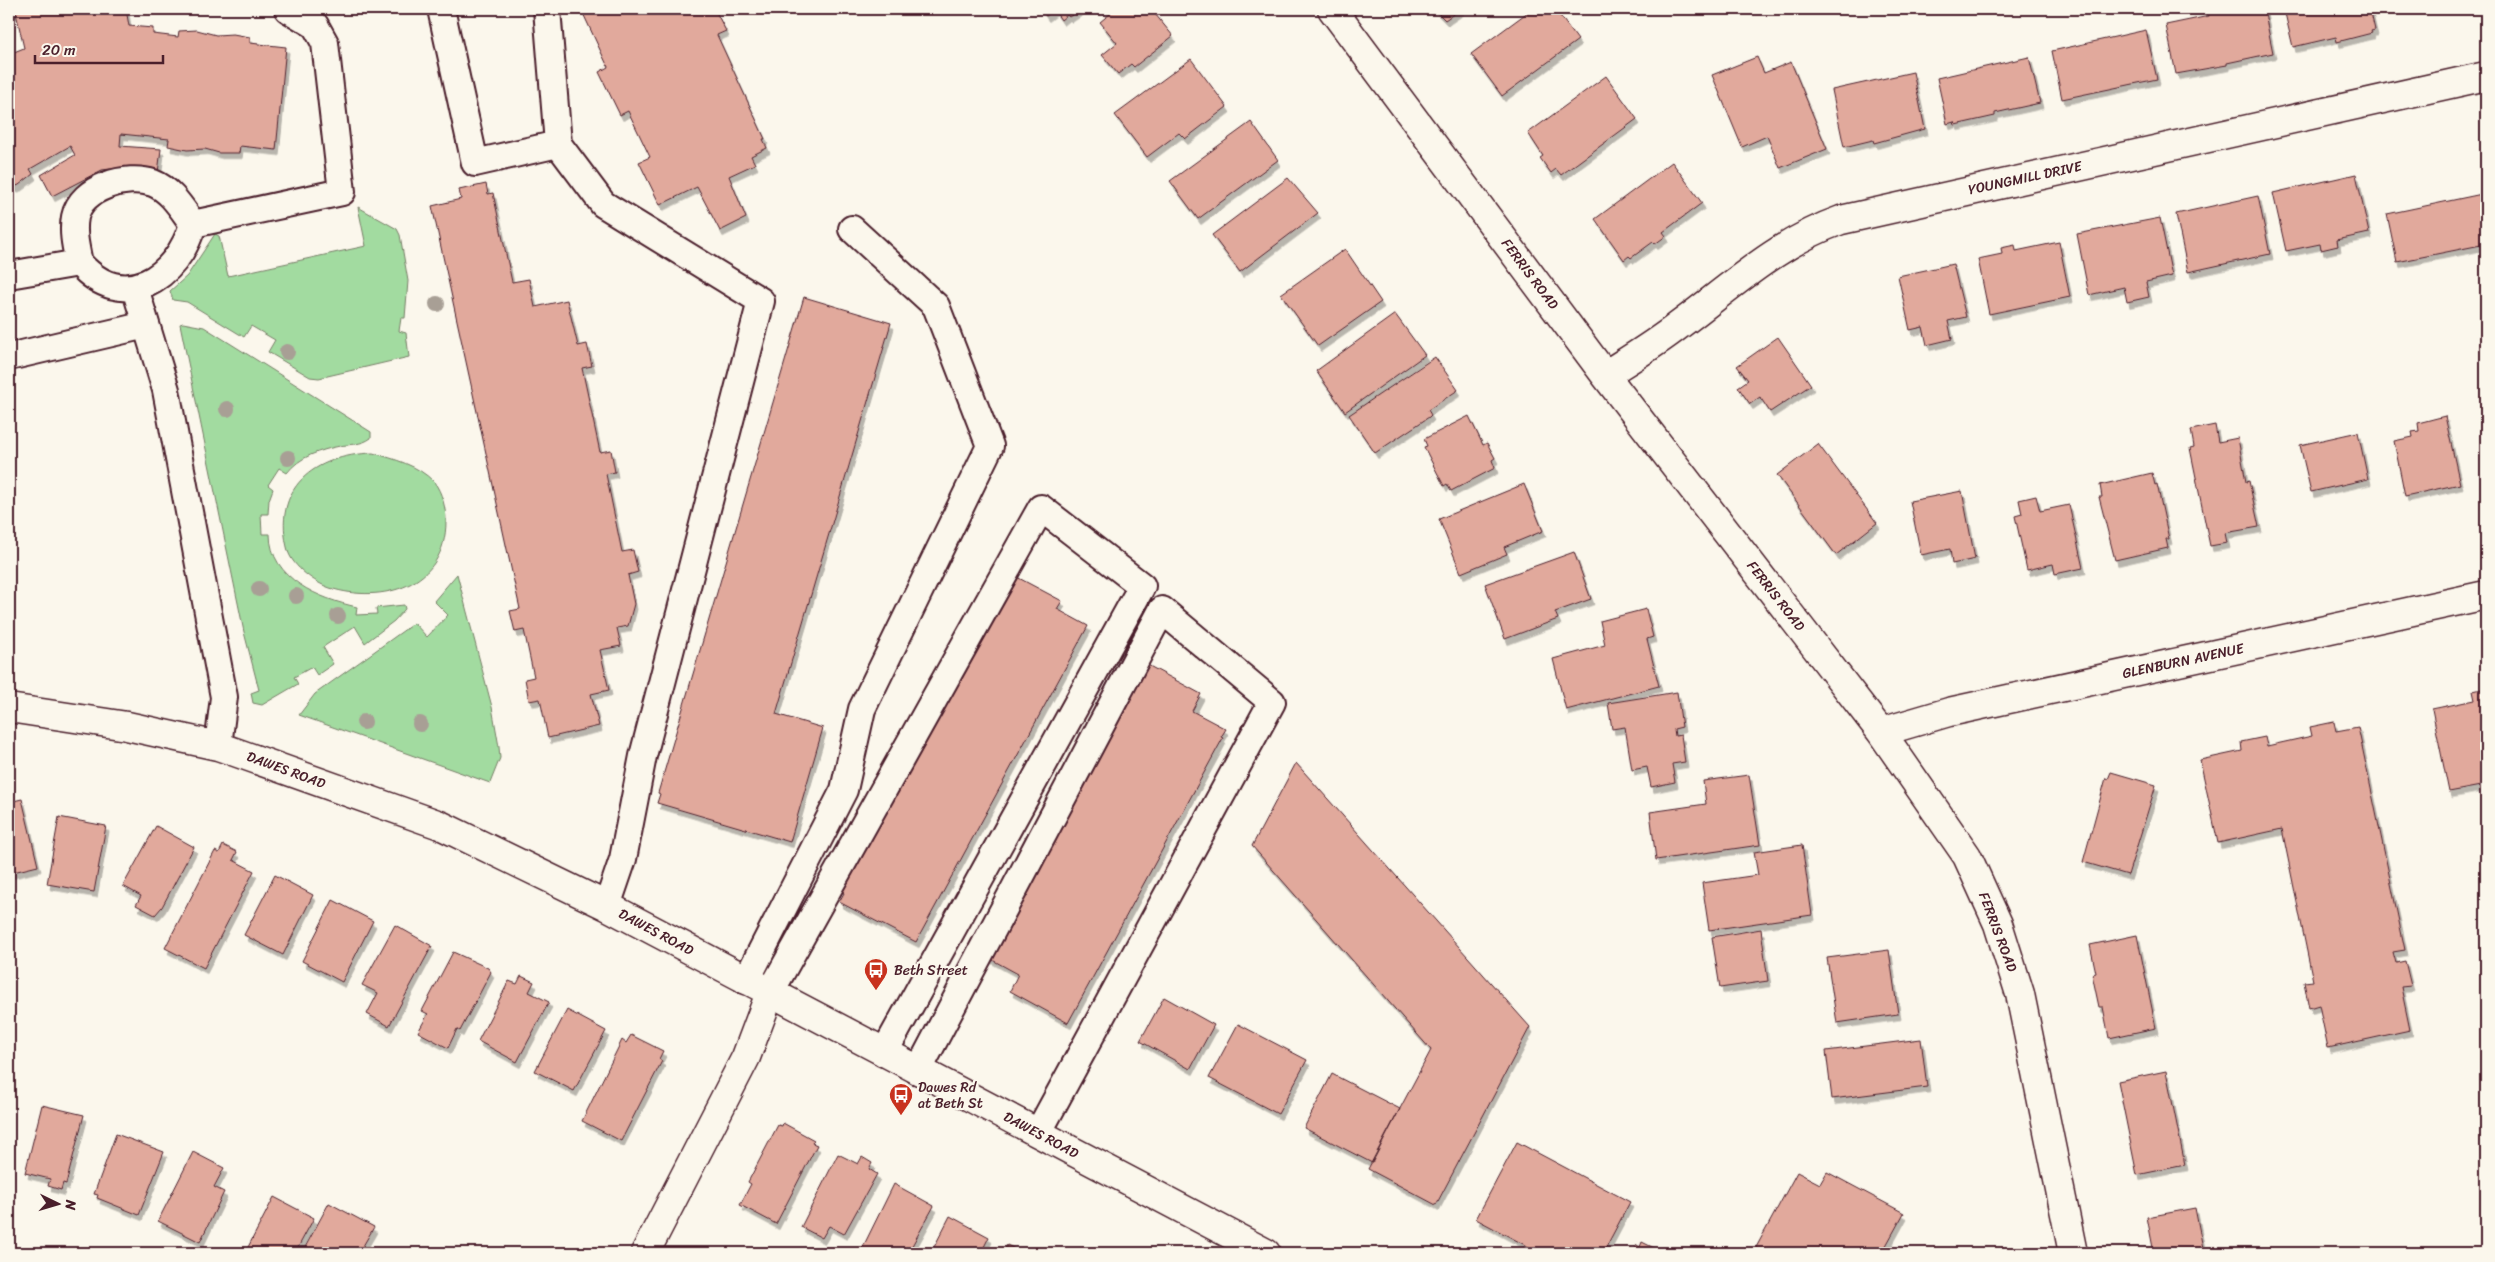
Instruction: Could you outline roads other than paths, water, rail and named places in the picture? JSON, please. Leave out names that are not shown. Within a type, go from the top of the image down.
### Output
[{"type":"street","name":"FERRIS ROAD","points":[[1332,9],[1605,375],[1882,732],[1967,856],[1998,924],[2020,994],[2073,1253]]},
{"type":"street","name":"YOUNGMILL DRIVE","points":[[1605,375],[1676,328],[1786,244],[1813,230],[1841,220],[2486,76]]},
{"type":"street","name":"GLENBURN AVENUE","points":[[1882,732],[1949,712],[2486,595]]},
{"type":"street","name":"DAWES ROAD","points":[[9,708],[127,726],[218,746],[440,825],[607,906],[1266,1253]]},
{"type":"street","points":[[645,1253],[746,1057],[770,993]]},
{"type":"lane","points":[[193,224],[342,192],[325,43],[315,25],[288,9]]},
{"type":"lane","points":[[441,9],[475,163],[558,144]]},
{"type":"lane","points":[[547,9],[558,144],[603,204],[760,301],[643,756],[623,859],[607,906]]},
{"type":"lane","points":[[129,181],[153,183],[176,200],[193,224],[188,242],[163,273],[135,288],[110,286],[91,277],[79,263],[74,238],[75,215],[86,197],[105,185],[129,181]]},
{"type":"lane","points":[[746,980],[844,790],[862,709],[990,446],[936,306],[852,230]]},
{"type":"lane","points":[[9,275],[79,263]]},
{"type":"lane","points":[[135,288],[166,390],[224,697],[218,746]]},
{"type":"lane","points":[[9,356],[146,325]]},
{"type":"lane","points":[[770,993],[793,948],[1041,508],[1142,586],[884,1053]]},
{"type":"lane","points":[[918,1071],[1162,610],[1272,702],[1038,1133]]},
{"type":"place","name":"Beth Street","points":[[876,991]]},
{"type":"place","name":"Dawes Rd at Beth St","points":[[901,1116]]}]
